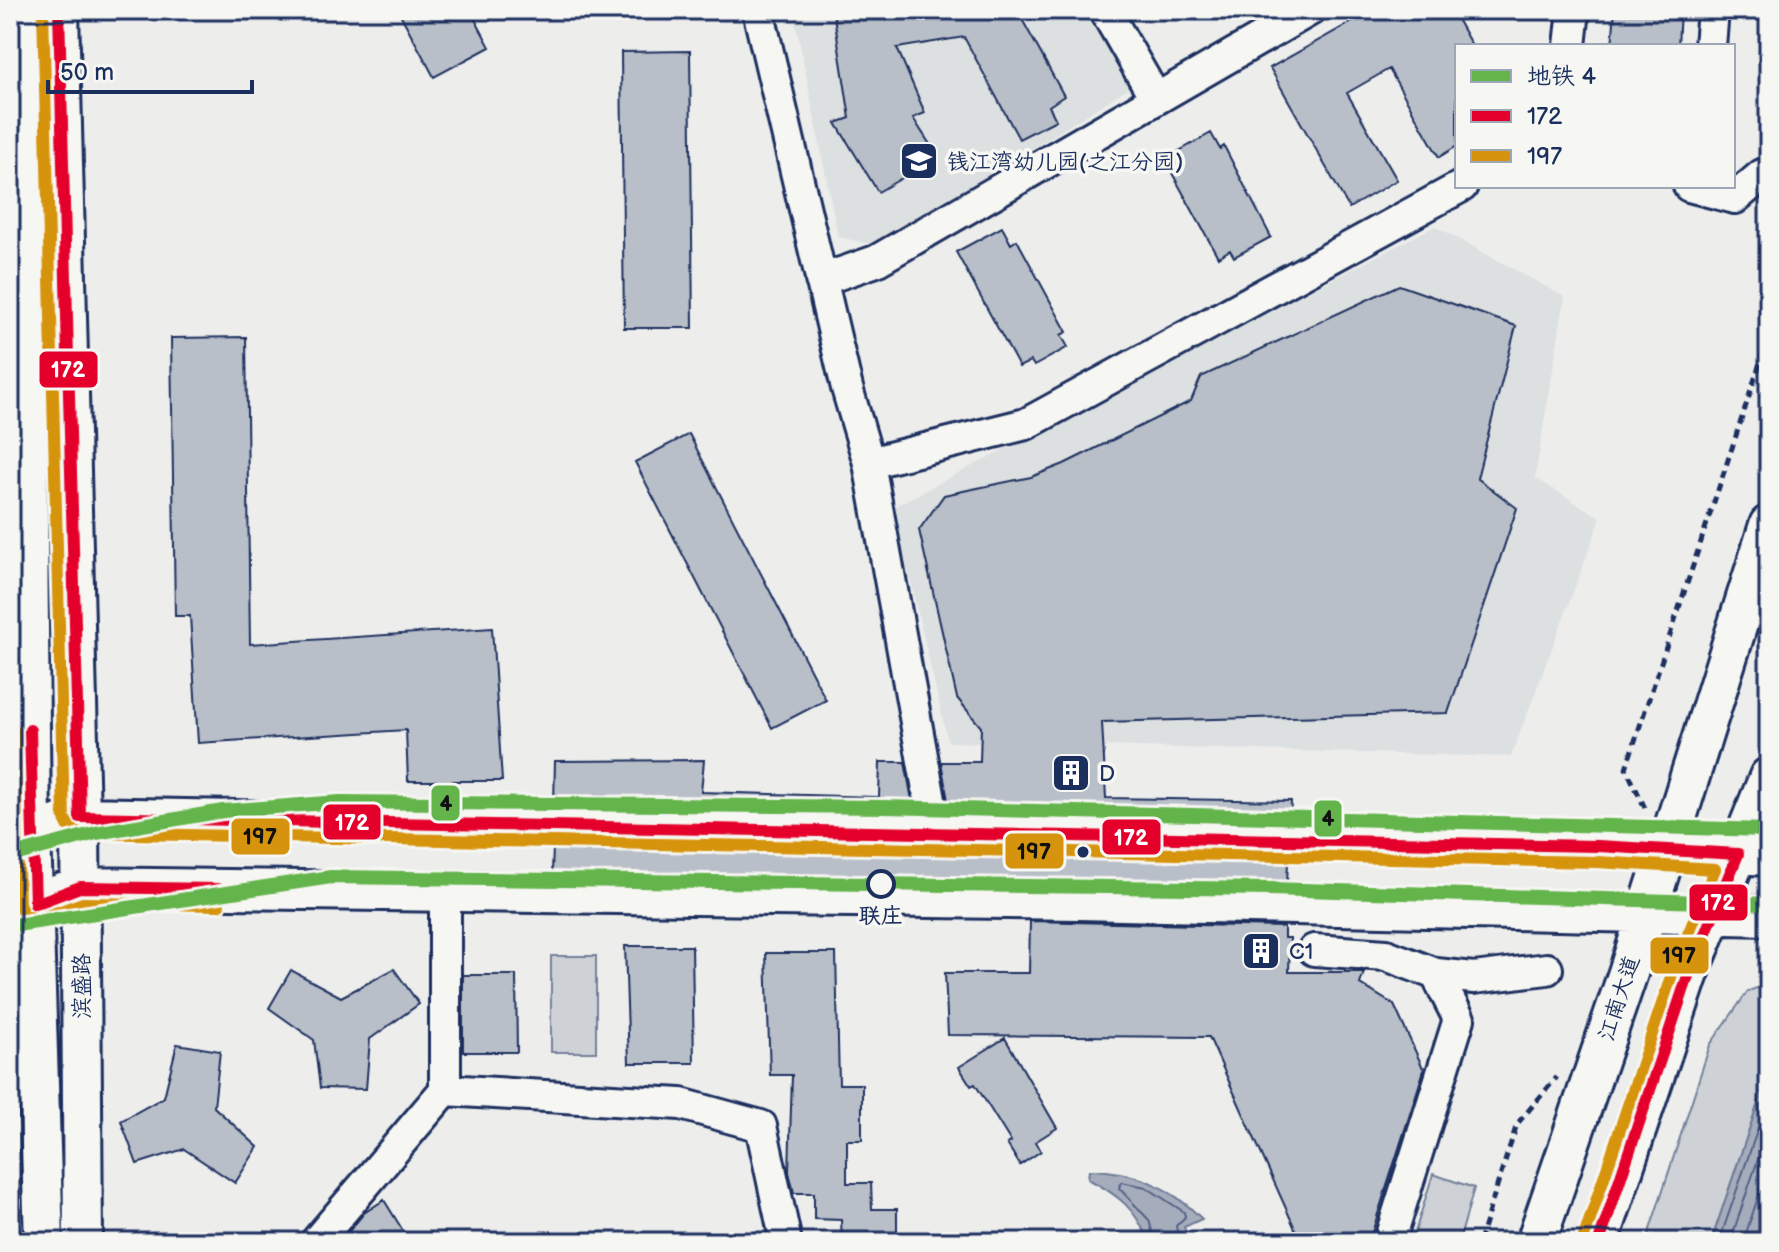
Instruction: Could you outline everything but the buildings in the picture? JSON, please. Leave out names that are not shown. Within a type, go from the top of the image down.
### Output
[{"type":"main road","name":"滨盛路","points":[[23,10],[17,71],[22,908],[44,1242]]},
{"type":"main road","name":"滨盛路","points":[[59,10],[80,817],[83,1242]]},
{"type":"main road","name":"江南大道","points":[[1536,1242],[1647,911],[1769,525]]},
{"type":"main road","points":[[1599,1242],[1688,976],[1714,913],[1753,855],[1769,777]]},
{"type":"main road","points":[[21,837],[80,817],[936,833],[1666,850],[1753,855]]},
{"type":"main road","points":[[22,908],[80,887],[1647,911],[1769,916]]},
{"type":"street","points":[[758,10],[821,280],[869,463],[936,833]]},
{"type":"street","points":[[1105,10],[1156,99]]},
{"type":"street","points":[[821,280],[876,261],[1310,10]]},
{"type":"street","points":[[1570,44],[1574,10]]},
{"type":"street","points":[[1710,44],[1713,10]]},
{"type":"street","points":[[1701,188],[1735,198],[1762,175],[1769,176]]},
{"type":"street","points":[[869,463],[1026,424],[1458,188]]},
{"type":"street","points":[[316,1242],[445,1090],[445,891]]},
{"type":"street","points":[[1314,950],[1386,955],[1436,974],[1474,978],[1547,969]]},
{"type":"street","points":[[1389,1242],[1459,1019],[1436,974]]},
{"type":"street","points":[[445,1090],[681,1104],[761,1126],[786,1242]]},
{"type":"path","points":[[1666,850],[1626,768],[1769,336]]},
{"type":"path","points":[[1479,1242],[1517,1124],[1567,1065]]},
{"type":"shaded area","name":"钱江湾幼儿园(之江分园)","points":[[793,10],[1092,10],[1135,84],[879,246],[838,237]]},
{"type":"shaded area","points":[[1435,226],[1565,297],[1535,478],[1601,518],[1511,757],[948,742],[893,507]]},
{"type":"shaded area","points":[[551,956],[596,956],[596,1052],[551,1052]]},
{"type":"shaded area","points":[[1769,984],[1769,1071],[1711,1242],[1646,1242],[1710,1045],[1748,991]]},
{"type":"shaded area","points":[[1433,1174],[1474,1188],[1459,1242],[1412,1242]]},
{"type":"water","points":[[1769,1071],[1769,1242],[1711,1242]]},
{"type":"water","points":[[1089,1170],[1121,1173],[1151,1182],[1178,1198],[1202,1219],[1184,1227],[1188,1238],[1148,1242],[1132,1212],[1117,1197],[1088,1179]]},
{"type":"metro line","name":"4","points":[[10,856],[96,833],[223,811],[340,802],[885,807],[1769,830]]},
{"type":"metro line","name":"4","points":[[10,926],[331,877],[1270,889],[1769,904]]},
{"type":"transit line","name":"197","points":[[43,10],[64,817],[70,829],[80,833],[1597,862],[1715,869],[1673,971],[1584,1237]]},
{"type":"transit line","name":"172","points":[[59,10],[80,817],[1598,846],[1738,854],[1688,976],[1599,1242]]},
{"type":"transit line","name":"197","points":[[14,730],[19,904],[24,916],[39,919],[83,903],[219,905]]},
{"type":"transit line","name":"172","points":[[30,730],[35,904],[80,887],[219,889]]},
{"type":"place","name":"钱江湾幼儿园(之江分园)","points":[[919,161]]},
{"type":"place","name":"D","points":[[1071,773]]},
{"type":"place","name":"联庄","points":[[881,884]]},
{"type":"place","name":"C1","points":[[1261,951]]}]
